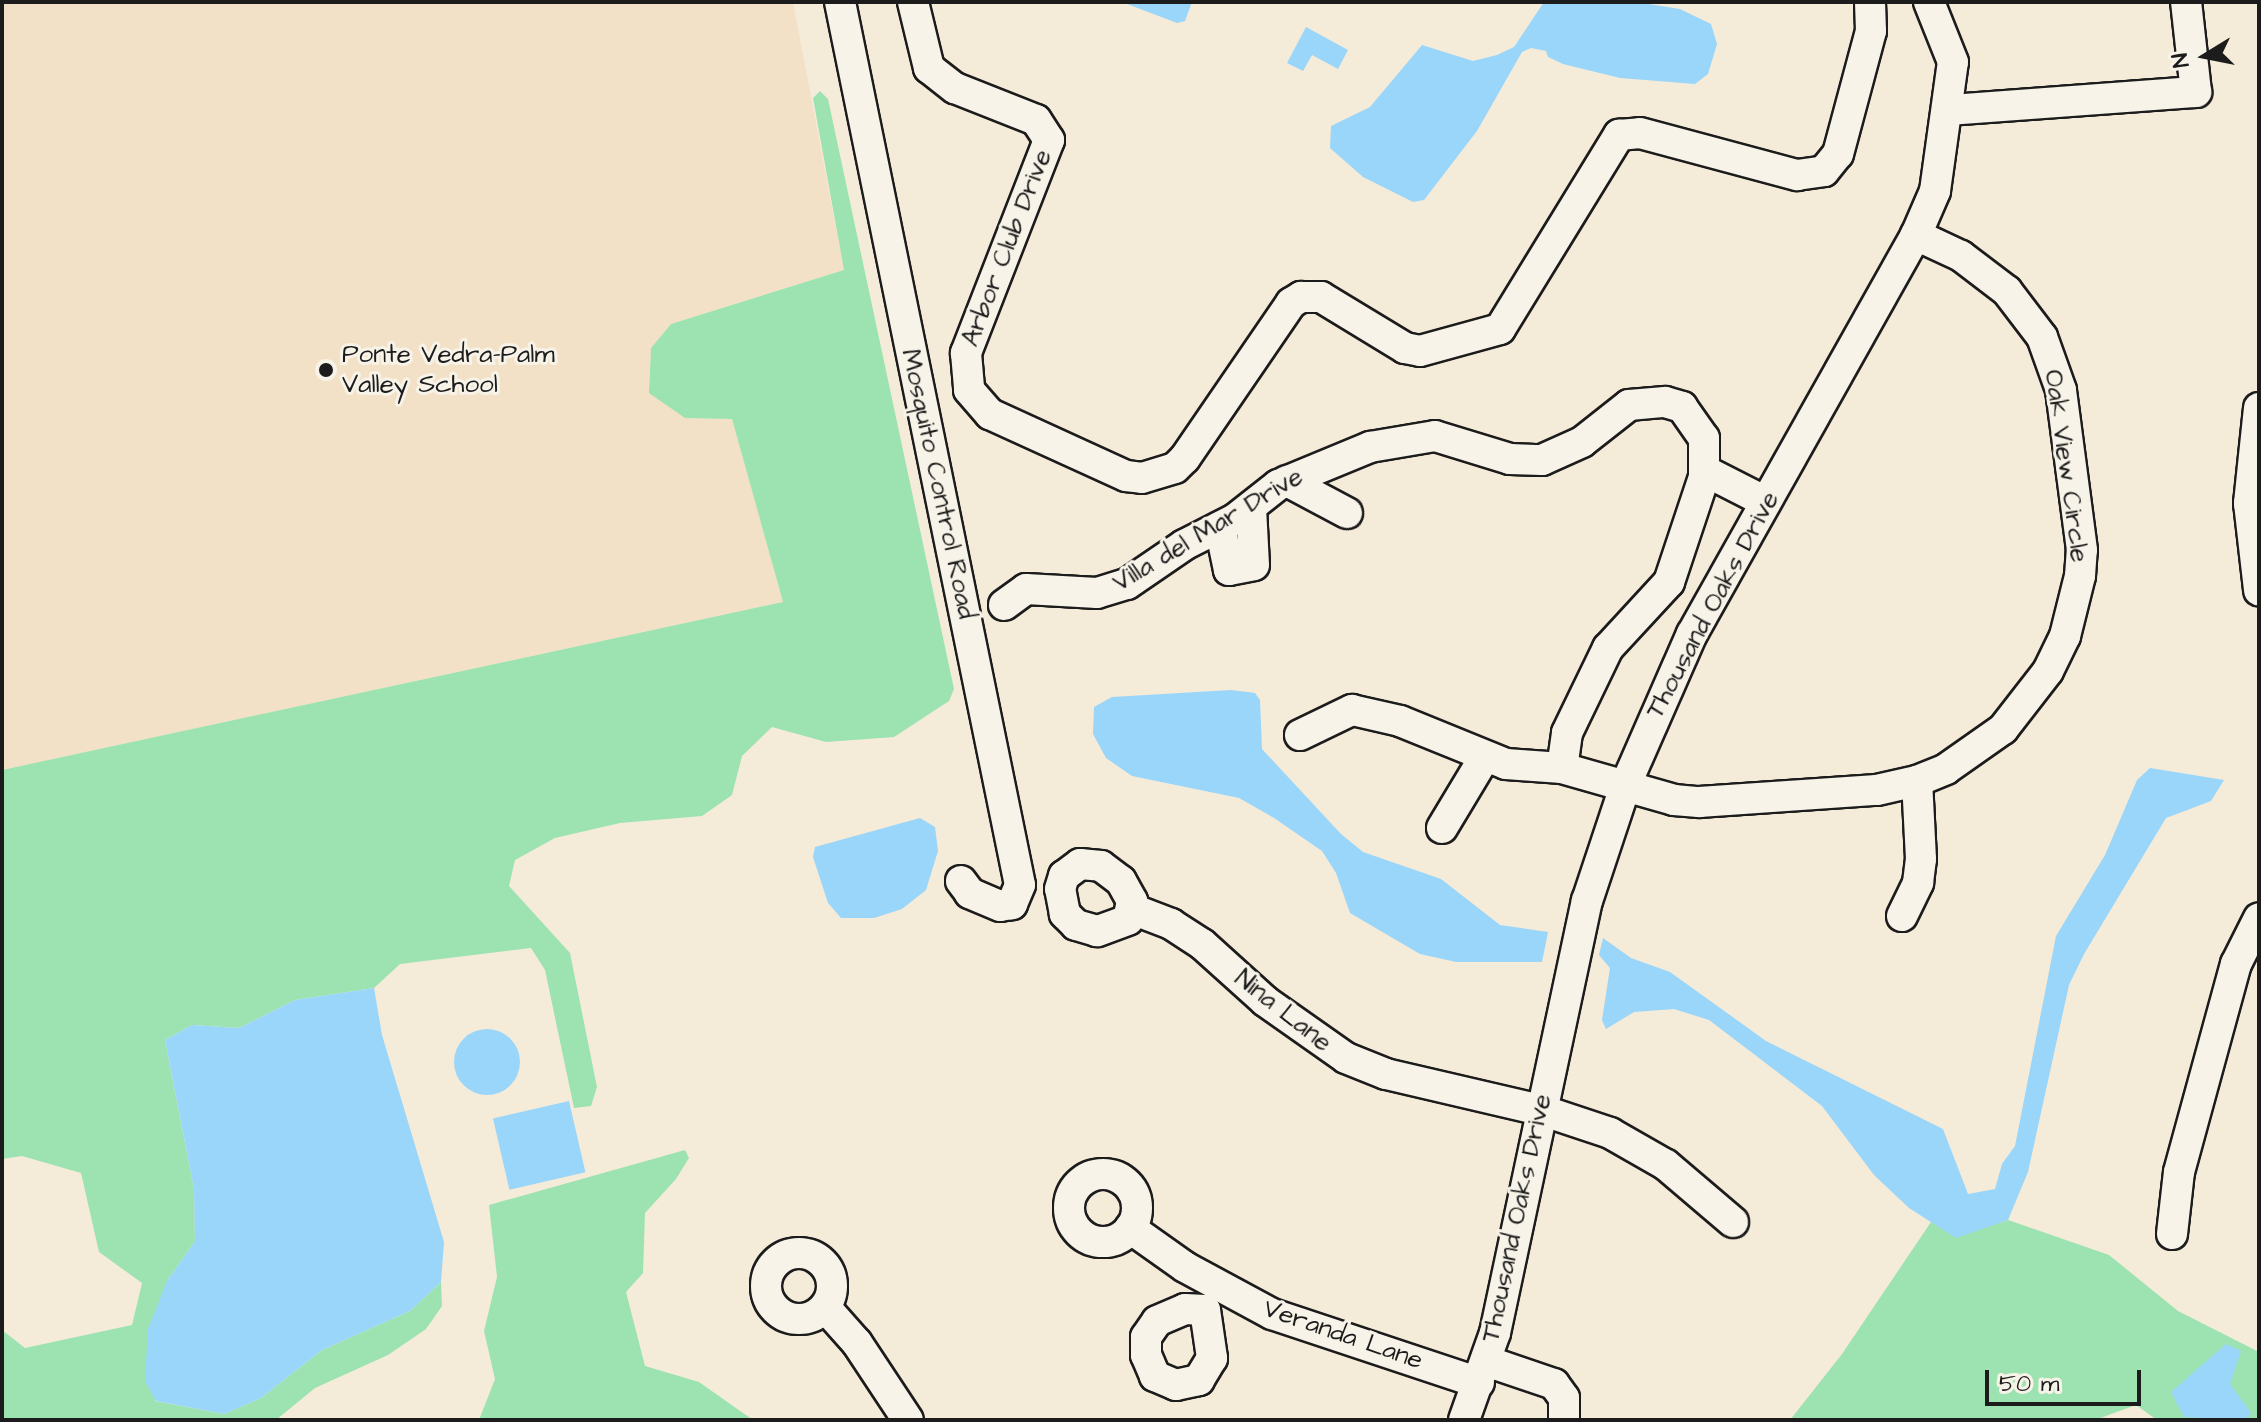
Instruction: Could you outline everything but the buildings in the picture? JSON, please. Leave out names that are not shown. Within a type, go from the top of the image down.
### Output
[{"type":"street","name":"Mosquito Control Road","points":[[840,2],[1020,885],[1012,904],[1000,906],[970,893],[961,881]]},
{"type":"street","name":"Arbor Club Drive","points":[[913,2],[929,68],[955,88],[1036,120],[1049,140],[966,353],[969,390],[990,414],[1126,476],[1142,478],[1175,468],[1185,458],[1301,297],[1321,297],[1405,348],[1420,351],[1500,329],[1619,135],[1640,133],[1797,175],[1824,171],[1838,154],[1871,31],[1870,2]]},
{"type":"street","name":"Thousand Oaks Drive","points":[[1464,1420],[1482,1372],[1587,901],[1626,784],[1692,634],[1916,235],[1935,191],[1949,110],[1953,62],[1929,2]]},
{"type":"street","points":[[1949,110],[2196,92],[2186,2]]},
{"type":"street","name":"Oak View Circle","points":[[1300,735],[1352,710],[1400,721],[1484,758],[1562,768],[1699,802],[1877,790],[1917,781],[1977,750],[2027,703],[2065,636],[2082,550],[2061,390],[2042,337],[2027,313],[1986,272],[1916,235]]},
{"type":"street","name":"Villa del Mar Drive","points":[[1004,605],[1026,589],[1112,590],[1220,527],[1287,481],[1370,447],[1435,436],[1510,459],[1542,460],[1582,442],[1614,413],[1647,401],[1682,407],[1693,418],[1704,438],[1705,471]]},
{"type":"street","points":[[2259,408],[2249,503],[2259,590]]},
{"type":"street","name":"Thousand Oaks Drive","points":[[1562,768],[1567,733],[1608,648],[1669,582],[1705,471]]},
{"type":"street","points":[[1705,471],[1766,502]]},
{"type":"street","points":[[1287,481],[1321,503],[1347,513]]},
{"type":"street","points":[[1220,527],[1229,570],[1254,565],[1251,507]]},
{"type":"street","points":[[1442,828],[1484,758]]},
{"type":"street","points":[[1902,916],[1918,883],[1921,859],[1917,781]]},
{"type":"street","name":"Nina Lane","points":[[1132,909],[1171,924],[1202,944],[1265,1001],[1346,1058],[1489,1102],[1541,1110],[1642,1148],[1733,1222]]},
{"type":"street","points":[[2172,1234],[2183,1157],[2236,964],[2259,918]]},
{"type":"street","name":"Veranda Lane","points":[[1130,1228],[1211,1298],[1321,1332],[1482,1372],[1554,1384],[1564,1398],[1564,1420]]},
{"type":"street","points":[[825,1307],[857,1343],[908,1420]]},
{"type":"shaded area","name":"Ponte Vedra-Palm Valley School","points":[[2,2],[793,2],[844,270],[671,324],[651,348],[649,392],[685,418],[732,419],[783,602],[2,770]]},
{"type":"green space","points":[[820,91],[828,99],[954,689],[949,701],[894,737],[826,742],[772,727],[742,756],[732,795],[702,816],[620,823],[555,838],[515,860],[509,886],[570,953],[597,1087],[591,1106],[574,1108],[545,970],[531,948],[400,964],[374,988],[295,1000],[239,1028],[192,1025],[165,1040],[194,1189],[195,1241],[167,1281],[155,1401],[224,1414],[261,1398],[322,1350],[410,1311],[441,1282],[442,1306],[426,1329],[388,1355],[315,1388],[276,1420],[2,1420],[2,1330],[25,1348],[132,1325],[142,1283],[99,1252],[81,1173],[22,1156],[2,1159],[2,770],[783,602],[732,419],[685,418],[649,393],[651,348],[671,324],[844,270],[813,98]]},
{"type":"green space","points":[[685,1150],[689,1158],[676,1179],[645,1213],[643,1273],[626,1292],[645,1366],[699,1382],[753,1420],[479,1420],[495,1379],[484,1331],[497,1277],[489,1205]]},
{"type":"green space","points":[[2008,1220],[2109,1255],[2178,1311],[2259,1352],[2259,1420],[2157,1420],[2136,1405],[2095,1420],[1790,1420],[1842,1354],[1931,1222],[1956,1237]]},
{"type":"water","points":[[1122,2],[1192,2],[1185,21],[1177,23]]},
{"type":"water","points":[[1544,2],[1636,2],[1680,9],[1711,24],[1717,44],[1708,74],[1695,84],[1620,78],[1563,64],[1548,57],[1546,51],[1531,48],[1522,52],[1477,131],[1424,200],[1413,202],[1363,177],[1330,148],[1331,126],[1370,107],[1422,45],[1473,61],[1497,55],[1514,47]]},
{"type":"water","points":[[1306,27],[1348,50],[1338,69],[1312,55],[1303,71],[1287,63]]},
{"type":"water","points":[[1231,690],[1255,693],[1260,700],[1262,749],[1341,834],[1363,852],[1441,879],[1500,925],[1548,932],[1542,962],[1456,962],[1420,954],[1350,913],[1336,873],[1322,851],[1274,818],[1239,798],[1132,776],[1106,758],[1093,734],[1094,707],[1112,697]]},
{"type":"water","points":[[2150,768],[2224,780],[2211,801],[2166,818],[2084,954],[2069,985],[2028,1172],[2008,1220],[1956,1238],[1909,1208],[1874,1175],[1822,1106],[1709,1020],[1674,1009],[1634,1012],[1606,1029],[1602,1020],[1610,968],[1599,955],[1603,938],[1631,958],[1670,972],[1766,1041],[1943,1129],[1968,1194],[1995,1189],[2002,1164],[2015,1146],[2056,936],[2105,855],[2137,780]]},
{"type":"water","points":[[920,818],[935,827],[938,851],[926,890],[902,909],[874,918],[841,918],[828,903],[813,857],[815,847]]},
{"type":"water","points":[[374,988],[382,1035],[444,1242],[441,1282],[410,1311],[322,1350],[261,1398],[224,1414],[156,1401],[145,1381],[148,1329],[167,1281],[195,1241],[194,1189],[165,1040],[192,1025],[239,1028],[295,1000]]},
{"type":"water","points":[[487,1029],[500,1031],[515,1044],[520,1062],[518,1075],[505,1090],[487,1095],[474,1093],[459,1080],[454,1062],[456,1049],[469,1034]]},
{"type":"water","points":[[569,1101],[585,1172],[509,1190],[493,1119]]},
{"type":"water","points":[[2226,1344],[2241,1351],[2230,1384],[2251,1413],[2246,1420],[2184,1417],[2171,1392]]},
{"type":"place","name":"Ponte Vedra-Palm Valley School","points":[[326,370]]}]
